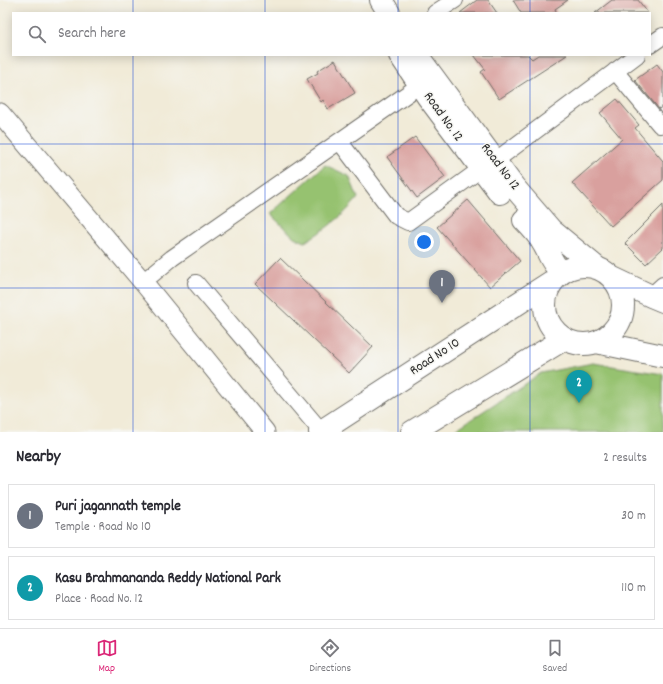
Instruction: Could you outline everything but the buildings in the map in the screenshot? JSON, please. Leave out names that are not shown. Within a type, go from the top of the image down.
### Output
[{"type":"main road","points":[[367,0],[373,12]]},
{"type":"main road","points":[[380,0],[388,12]]},
{"type":"main road","name":"Road No. 12","points":[[401,56],[420,85],[488,165],[497,190],[535,231],[544,245],[556,277]]},
{"type":"main road","name":"Road No 12","points":[[418,56],[488,165],[514,187],[551,230],[604,273]]},
{"type":"main road","points":[[604,273],[620,289],[623,302],[622,315],[617,327],[608,336],[596,342],[575,344],[564,340],[554,331],[547,320],[544,307],[545,294],[556,277],[578,266],[604,273],[659,294]]},
{"type":"main road","name":"Road No 10","points":[[320,432],[556,277]]},
{"type":"main road","points":[[412,432],[564,340]]},
{"type":"main road","points":[[596,342],[663,356]]},
{"type":"street","points":[[437,12],[455,0]]},
{"type":"street","points":[[651,44],[663,36]]},
{"type":"street","points":[[340,142],[396,216],[408,222],[636,56]]},
{"type":"street","points":[[616,70],[660,125],[663,123]]},
{"type":"street","points":[[143,282],[172,258],[420,85]]},
{"type":"street","points":[[0,113],[143,282],[265,432]]},
{"type":"street","points":[[196,283],[320,432]]},
{"type":"green space","points":[[325,165],[349,176],[358,198],[340,217],[305,242],[294,237],[270,214]]},
{"type":"green space","points":[[593,363],[663,374],[663,432],[452,432],[541,373]]},
{"type":"place","name":"Puri jagannath temple","points":[[442,303]]},
{"type":"place","name":"Kasu Brahmananda Reddy National Park","points":[[579,403]]}]
